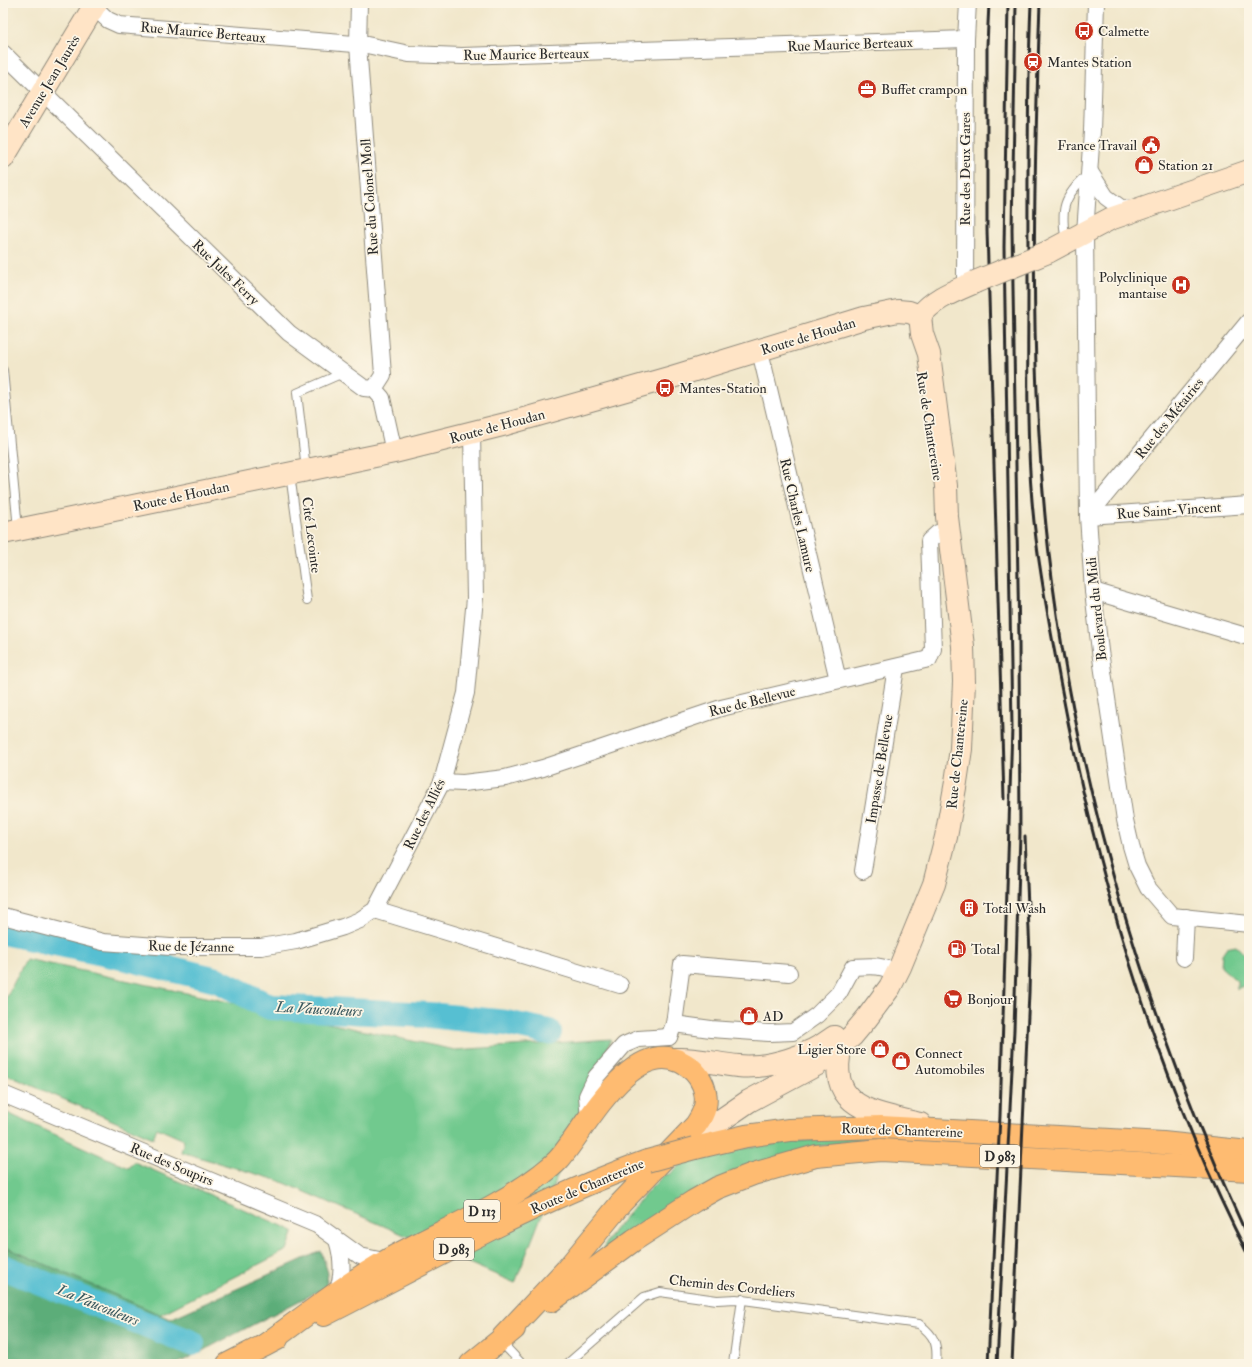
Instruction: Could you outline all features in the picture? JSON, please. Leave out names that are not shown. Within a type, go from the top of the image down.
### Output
[{"type":"main road","name":"Avenue Jean Jaurès","points":[[3,158],[95,5]]},
{"type":"main road","points":[[921,325],[927,306],[934,301],[970,284],[1066,243],[1110,219],[1249,171]]},
{"type":"main road","name":"Route de Houdan","points":[[11,531],[394,452],[472,433],[672,377],[885,313],[909,312],[921,325]]},
{"type":"main road","name":"Rue de Chantereine","points":[[892,971],[911,936],[934,884],[946,838],[961,749],[964,682],[962,646],[948,525],[946,486],[930,365],[921,325]]},
{"type":"main road","name":"D 113","points":[[641,1182],[689,1141],[771,1088],[816,1065],[841,1046],[867,1018],[892,971]]},
{"type":"main road","name":"D 113","points":[[265,1346],[384,1261],[524,1188],[560,1159],[606,1094],[626,1075],[642,1064],[656,1059],[694,1059],[749,1066],[777,1062],[814,1049],[824,1044],[843,1030],[892,971]]},
{"type":"main road","points":[[841,1046],[837,1064],[839,1080],[846,1093],[854,1102],[868,1110],[944,1130]]},
{"type":"main road","name":"D 113","points":[[501,1339],[566,1269],[606,1220],[696,1125],[705,1109],[706,1095],[702,1081],[692,1069],[676,1059]]},
{"type":"main road","name":"Route de Chantereine","points":[[228,1364],[578,1187],[648,1161],[746,1136],[789,1130],[881,1127],[1162,1143],[1249,1152]]},
{"type":"main road","name":"D 983","points":[[471,1364],[501,1339],[634,1240],[694,1201],[718,1188],[753,1174],[816,1156],[881,1150],[1249,1170]]},
{"type":"street","name":"Rue du Colonel Moll","points":[[359,3],[358,45],[383,375],[374,389]]},
{"type":"street","name":"Rue des Deux Gares","points":[[968,3],[966,39],[970,284]]},
{"type":"street","name":"Boulevard du Midi","points":[[1096,3],[1090,172],[1066,243],[1093,591],[1100,651],[1125,820],[1137,866],[1148,888],[1158,902],[1172,916],[1249,924]]},
{"type":"street","name":"Rue Maurice Berteaux","points":[[95,5],[108,20],[119,26],[358,45],[409,54],[462,56],[966,39]]},
{"type":"street","name":"Rue Jules Ferry","points":[[3,53],[290,333],[364,388],[374,389]]},
{"type":"street","points":[[1090,172],[1106,197],[1115,204],[1121,208],[1140,209]]},
{"type":"street","name":"Rue des Métairies","points":[[1088,516],[1249,321]]},
{"type":"street","name":"Rue Charles Lamure","points":[[760,351],[838,680]]},
{"type":"street","points":[[374,389],[382,398],[394,452]]},
{"type":"street","name":"Rue des Alliés","points":[[375,910],[442,782],[466,694],[475,598],[472,433]]},
{"type":"street","name":"Rue Saint-Vincent","points":[[1088,516],[1249,505]]},
{"type":"street","name":"Rue de Bellevue","points":[[442,782],[463,783],[505,778],[543,768],[721,708],[929,659],[933,649],[929,541],[948,525]]},
{"type":"street","points":[[1093,591],[1249,637]]},
{"type":"street","name":"Impasse de Bellevue","points":[[863,871],[896,668]]},
{"type":"street","points":[[375,910],[620,985]]},
{"type":"street","name":"Rue de Jézanne","points":[[3,916],[104,942],[170,947],[261,947],[296,941],[343,927],[360,920],[375,910]]},
{"type":"street","points":[[1184,958],[1186,917]]},
{"type":"street","points":[[676,1059],[677,1049],[672,1030],[682,964],[788,973]]},
{"type":"street","points":[[589,1119],[587,1096],[596,1077],[624,1045],[638,1038],[672,1030],[711,1029],[768,1033],[793,1032],[817,1015],[839,993],[853,967],[869,966],[892,971]]},
{"type":"street","name":"Rue des Soupirs","points":[[3,1094],[317,1225],[360,1256],[371,1260],[384,1261]]},
{"type":"street","points":[[336,1294],[342,1273],[337,1240]]},
{"type":"lane","points":[[1066,243],[1062,222],[1064,206],[1072,189],[1090,172]]},
{"type":"lane","points":[[3,370],[11,531]]},
{"type":"lane","name":"Cité Lecointe","points":[[307,600],[298,472],[297,393],[342,373]]},
{"type":"lane","name":"Chemin des Cordeliers","points":[[567,1364],[644,1297],[660,1292],[717,1300],[742,1299],[919,1324],[933,1337],[937,1350],[936,1364]]},
{"type":"lane","points":[[733,1364],[742,1299]]},
{"type":"lane","points":[[501,1339],[522,1364]]},
{"type":"green space","points":[[1236,946],[1245,955],[1249,971],[1249,983],[1237,989],[1237,981],[1221,967],[1222,954],[1226,948]]},
{"type":"green space","points":[[26,959],[455,1050],[611,1039],[515,1283],[280,1181],[181,1152],[184,1140],[157,1128],[153,1138],[3,1073],[3,1004]]},
{"type":"green space","points":[[3,1111],[129,1168],[134,1162],[294,1231],[287,1250],[159,1315],[3,1246]]},
{"type":"green space","points":[[866,1135],[866,1139],[808,1148],[604,1249],[603,1248],[614,1230],[650,1189],[664,1175],[670,1174],[683,1162],[714,1154],[767,1144]]},
{"type":"green space","points":[[3,1246],[170,1319],[321,1251],[328,1273],[326,1287],[177,1364],[3,1364]]},
{"type":"waterway","name":"La Vaucouleurs","points":[[3,932],[131,959],[217,980],[270,1007],[429,1015],[506,1023],[549,1032]]},
{"type":"waterway","name":"La Vaucouleurs","points":[[3,1267],[192,1343]]},
{"type":"railway","points":[[989,3],[987,45],[987,230],[1004,799]]},
{"type":"railway","points":[[988,1364],[1000,1116],[1012,727],[1004,247],[1008,3]]},
{"type":"railway","points":[[997,1364],[1014,1030],[1020,833],[1019,642],[1012,229],[1016,3]]},
{"type":"railway","points":[[1031,3],[1028,146],[1028,422],[1032,501],[1040,568],[1060,681],[1092,829],[1134,976],[1186,1119],[1216,1189],[1249,1257]]},
{"type":"railway","points":[[1040,3],[1034,264],[1035,330],[1037,395],[1046,526],[1058,619],[1074,711],[1094,802],[1118,892],[1146,981],[1177,1068],[1211,1155],[1249,1240]]},
{"type":"railway","points":[[1012,1364],[1030,954],[1025,836]]},
{"type":"place","name":"Calmette","points":[[1084,31]]},
{"type":"place","name":"Mantes Station","points":[[1033,62]]},
{"type":"place","name":"Buffet crampon","points":[[867,89]]},
{"type":"place","name":"France Travail","points":[[1151,145]]},
{"type":"place","name":"Station 21","points":[[1144,165]]},
{"type":"place","name":"Polyclinique mantaise","points":[[1181,285]]},
{"type":"place","name":"Mantes-Station","points":[[665,388]]},
{"type":"place","name":"Total Wash","points":[[969,908]]},
{"type":"place","name":"Total","points":[[957,949]]},
{"type":"place","name":"Bonjour","points":[[953,999]]},
{"type":"place","name":"AD","points":[[749,1016]]},
{"type":"place","name":"Ligier Store","points":[[880,1049]]},
{"type":"place","name":"Connect Automobiles","points":[[901,1061]]}]
